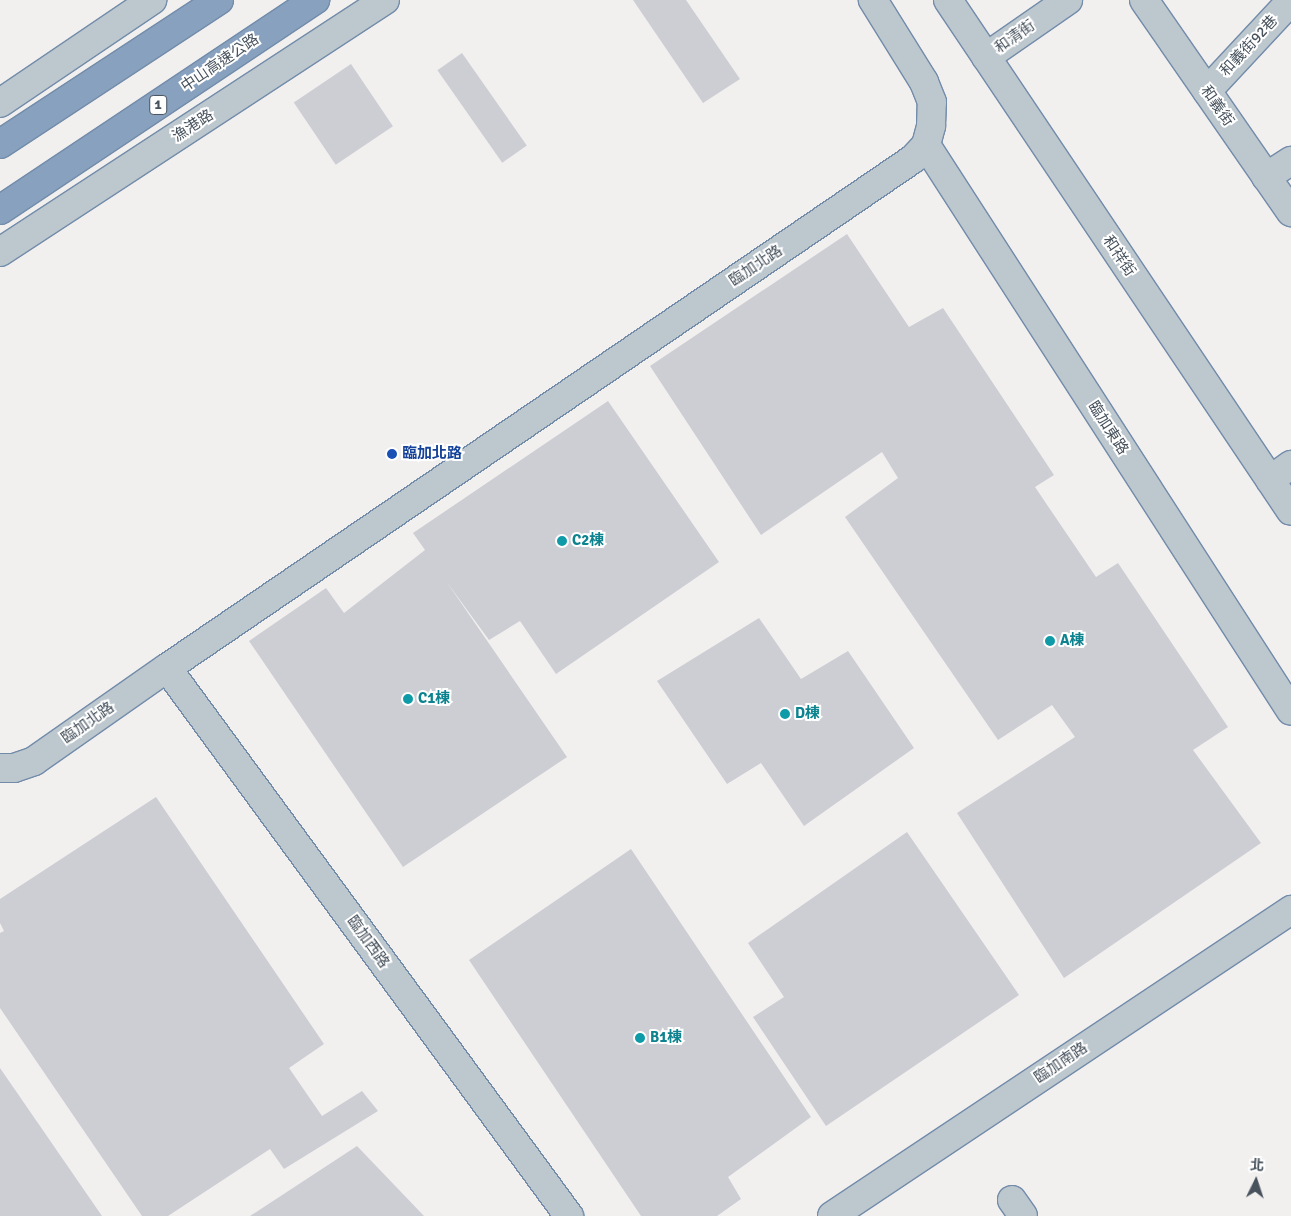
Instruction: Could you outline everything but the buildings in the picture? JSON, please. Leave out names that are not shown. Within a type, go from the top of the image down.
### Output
[{"type":"highway","points":[[0,144],[219,0]]},
{"type":"highway","name":"中山高速公路","points":[[0,210],[315,0]]},
{"type":"street","points":[[0,103],[152,0]]},
{"type":"street","name":"漁港路","points":[[0,252],[386,0]]},
{"type":"street","points":[[873,0],[924,82],[932,102],[932,126],[926,145]]},
{"type":"street","name":"和祥街","points":[[948,0],[1281,473],[1291,511]]},
{"type":"street","name":"和清街","points":[[986,56],[1068,0]]},
{"type":"street","name":"和義街","points":[[1144,0],[1291,212]]},
{"type":"street","name":"和義街92巷","points":[[1207,91],[1291,2]]},
{"type":"street","name":"臨加北路","points":[[0,768],[14,768],[34,761],[167,668],[913,159],[926,145]]},
{"type":"street","name":"臨加東路","points":[[926,145],[1291,711]]},
{"type":"street","points":[[1266,177],[1291,161]]},
{"type":"street","name":"臨加西路","points":[[167,668],[569,1216]]},
{"type":"street","name":"臨加南路","points":[[832,1216],[1291,910]]},
{"type":"place","name":"臨加北路","points":[[392,454]]},
{"type":"place","name":"C2棟","points":[[562,541]]},
{"type":"place","name":"A棟","points":[[1050,641]]},
{"type":"place","name":"C1棟","points":[[408,699]]},
{"type":"place","name":"D棟","points":[[785,714]]},
{"type":"place","name":"B1棟","points":[[640,1038]]}]
